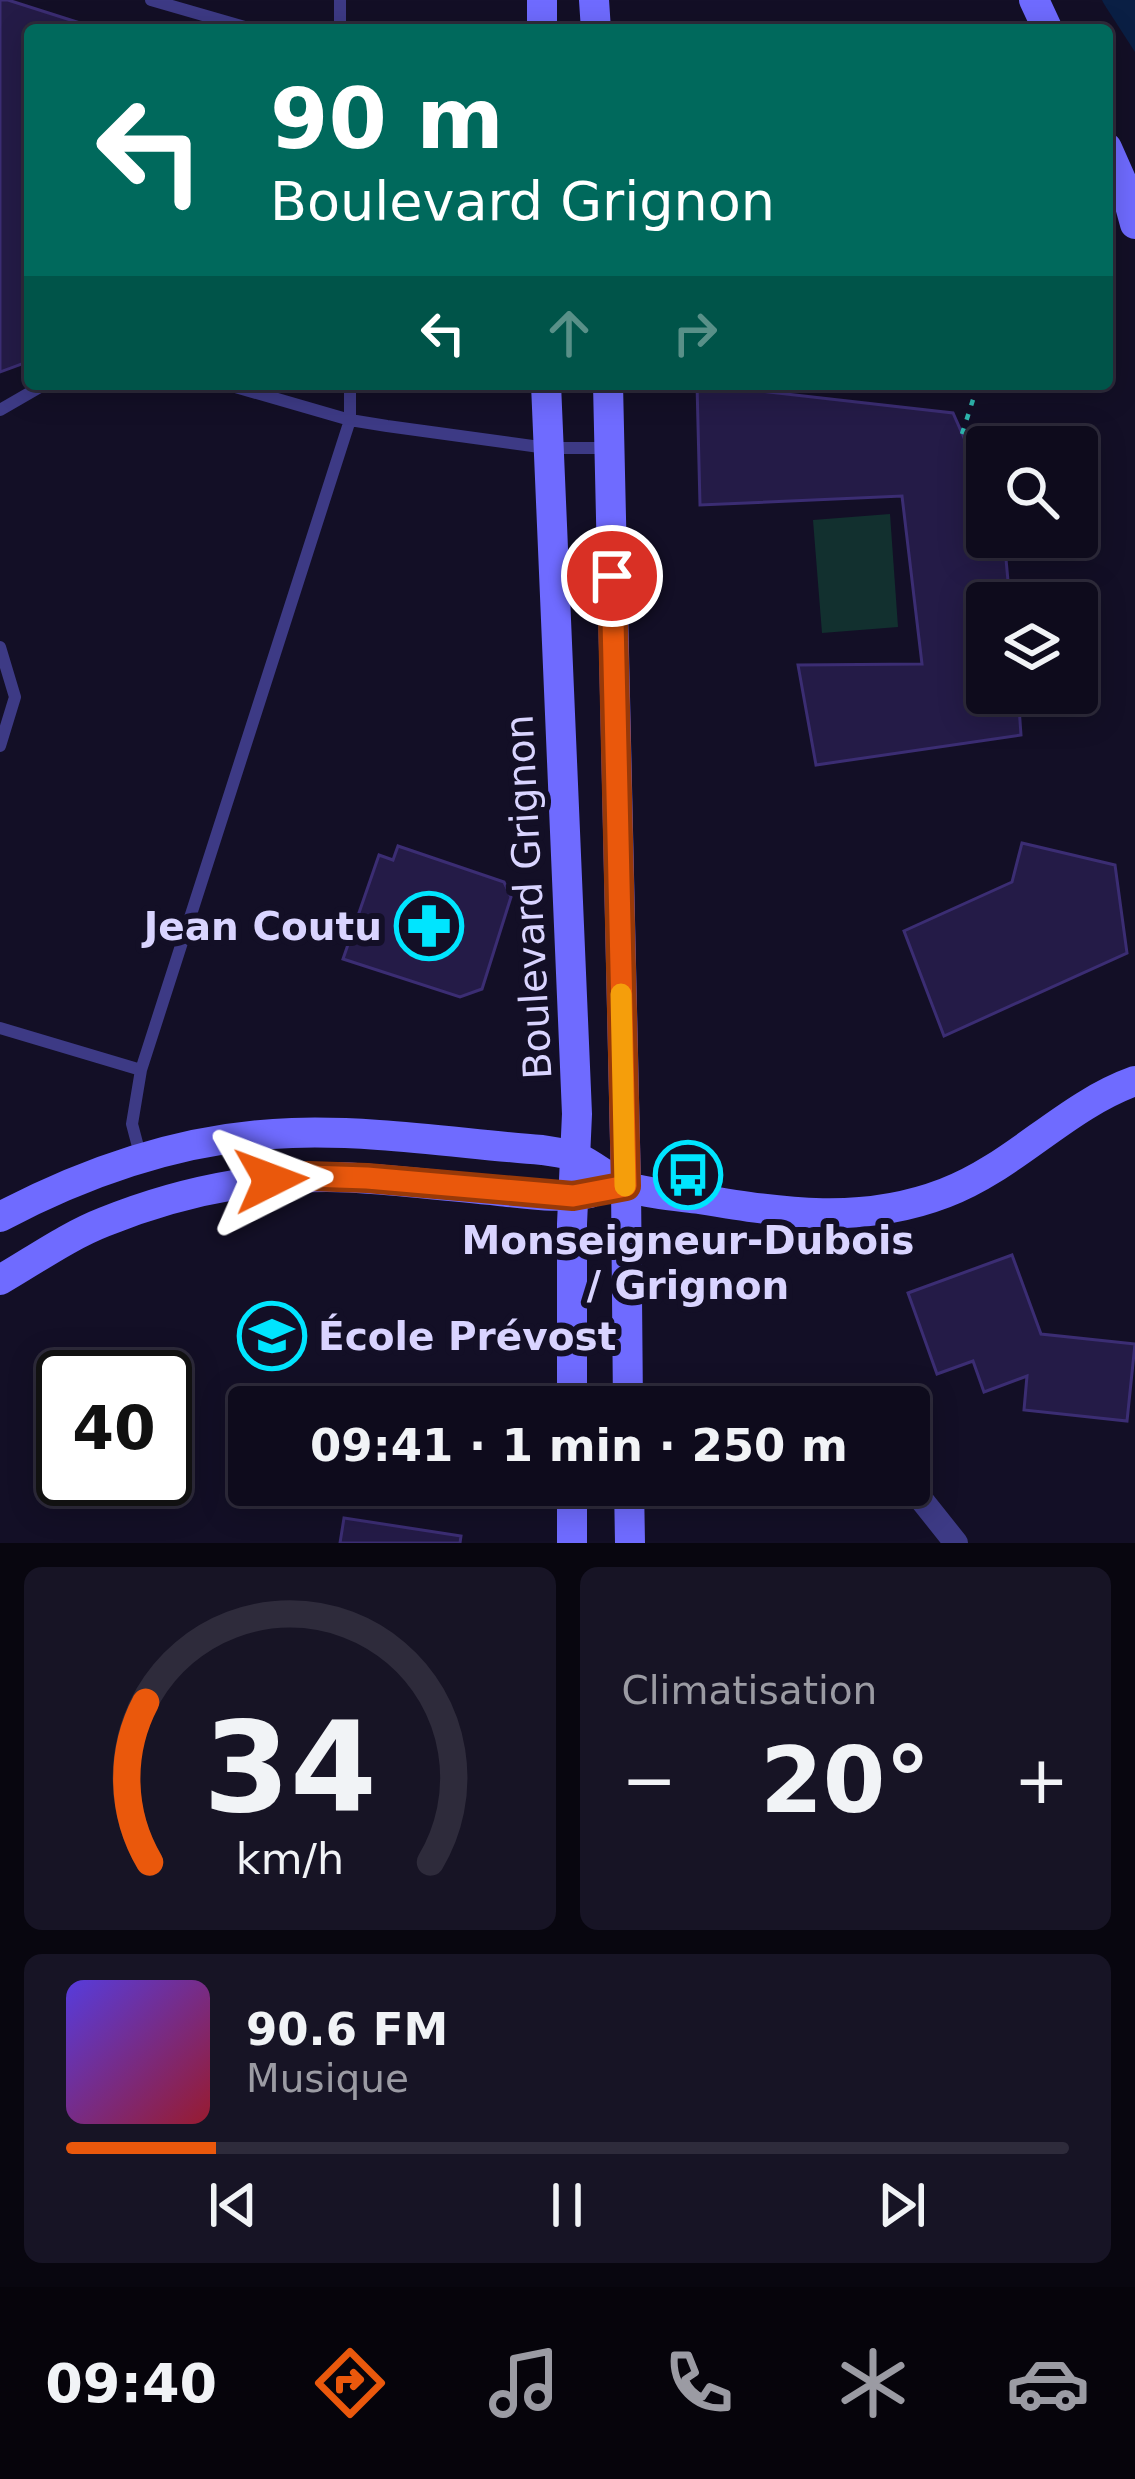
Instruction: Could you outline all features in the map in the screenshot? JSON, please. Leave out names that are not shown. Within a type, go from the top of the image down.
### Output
[{"type":"street","points":[[1113,162],[1135,224]]},
{"type":"street","name":"Boulevard Grignon","points":[[546,390],[576,1090],[572,1386]]},
{"type":"street","points":[[608,390],[628,1386]]},
{"type":"street","points":[[0,1280],[100,1223],[171,1199],[235,1184],[308,1176],[573,1196],[626,1186],[813,1215],[907,1205],[947,1193],[994,1168],[1079,1108],[1135,1081]]},
{"type":"street","points":[[0,1217],[35,1198],[141,1159],[198,1144],[294,1133],[575,1155],[626,1186]]},
{"type":"street","points":[[572,1506],[572,1543]]},
{"type":"street","points":[[630,1506],[631,1543]]},
{"type":"street","points":[[927,1506],[956,1543]]},
{"type":"lane","points":[[151,0],[204,24]]},
{"type":"lane","points":[[0,410],[35,390]]},
{"type":"lane","points":[[246,390],[350,420],[547,448],[609,448]]},
{"type":"lane","points":[[141,1159],[132,1124],[141,1070],[350,420],[350,390]]},
{"type":"lane","points":[[0,647],[15,697],[0,746]]},
{"type":"lane","points":[[0,1028],[141,1070]]},
{"type":"path","points":[[962,434],[976,390]]},
{"type":"green space","points":[[890,514],[898,627],[822,633],[813,520]]},
{"type":"water","points":[[1102,0],[1135,0],[1135,52],[1104,4]]},
{"type":"building","points":[[0,0],[8,0],[83,24],[24,24],[24,363],[0,372]]},
{"type":"building","points":[[697,390],[750,390],[953,413],[966,442],[966,558],[1006,558],[1008,582],[966,582],[966,714],[1020,714],[1021,735],[816,765],[798,665],[922,664],[902,496],[700,505]]},
{"type":"building","points":[[1022,843],[1115,865],[1127,953],[944,1036],[904,931],[1012,882]]},
{"type":"building","points":[[398,846],[504,882],[511,897],[482,989],[460,997],[343,959],[379,855],[393,860]]},
{"type":"building","points":[[1012,1255],[1041,1334],[1135,1344],[1127,1421],[1024,1410],[1027,1376],[984,1392],[973,1361],[937,1374],[908,1293]]},
{"type":"building","points":[[344,1518],[461,1536],[460,1543],[340,1543]]},
{"type":"slow traffic","points":[[621,994],[625,1186]]},
{"type":"place","name":"Jean Coutu","points":[[429,926]]},
{"type":"place","name":"Monseigneur-Dubois / Grignon","points":[[688,1175]]},
{"type":"place","name":"École Prévost","points":[[272,1336]]},
{"type":"route","points":[[271,1180],[367,1178],[573,1196],[626,1186],[612,576]]}]
